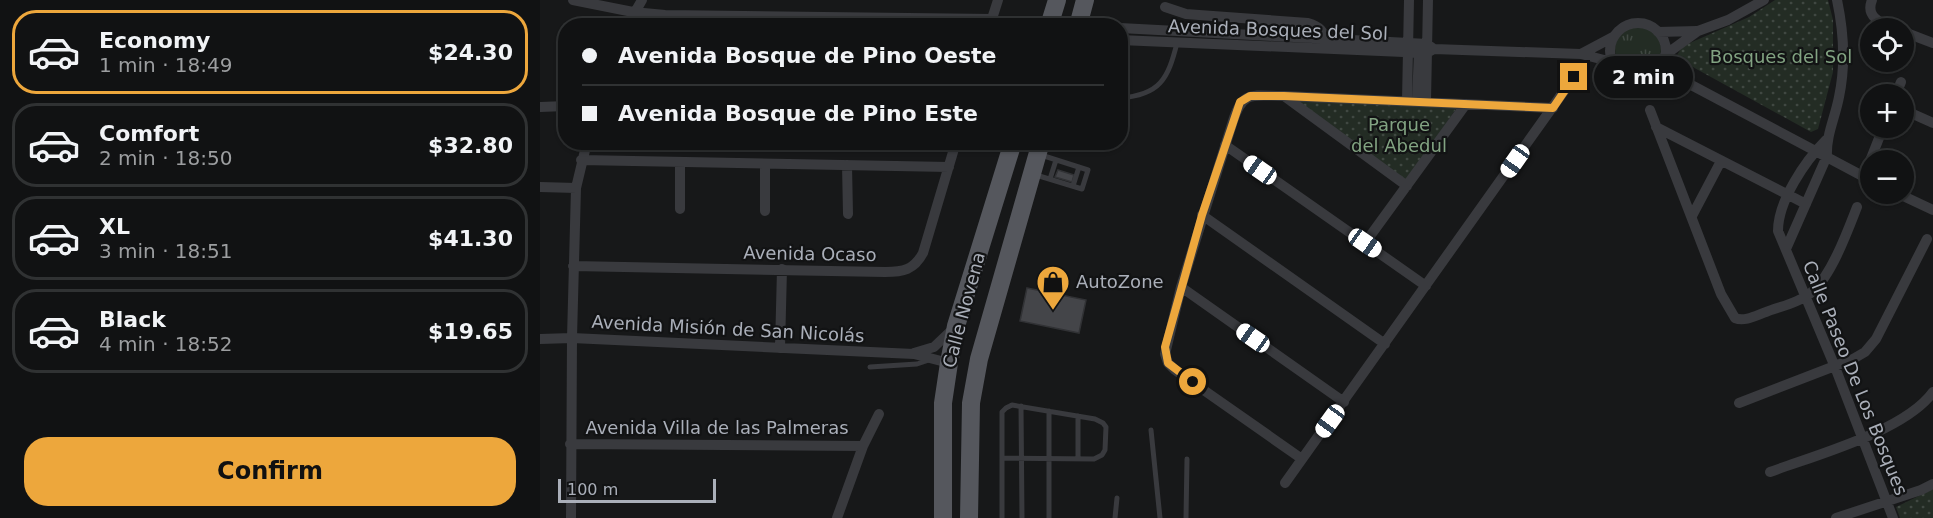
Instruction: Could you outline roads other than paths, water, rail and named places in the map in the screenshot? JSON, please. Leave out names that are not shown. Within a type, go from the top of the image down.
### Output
[{"type":"main road","points":[[1051,18],[1057,0]]},
{"type":"main road","points":[[1065,0],[1066,18]]},
{"type":"main road","points":[[1080,18],[1085,0]]},
{"type":"main road","name":"Calle Novena","points":[[943,518],[941,361],[956,326],[1011,150]]},
{"type":"main road","name":"Calle Novena","points":[[969,518],[970,435],[974,386],[987,325],[1039,150]]},
{"type":"street","points":[[573,0],[633,12],[803,18]]},
{"type":"street","points":[[630,18],[642,0]]},
{"type":"street","points":[[992,18],[998,0]]},
{"type":"street","points":[[1409,0],[1421,49],[1417,100]]},
{"type":"street","points":[[1417,100],[1428,0]]},
{"type":"street","points":[[1665,57],[1698,31],[1728,20],[1764,0]]},
{"type":"street","points":[[1827,156],[1826,140],[1835,115],[1843,71],[1844,47],[1837,0]]},
{"type":"street","points":[[1872,1],[1872,15],[1875,18]]},
{"type":"street","points":[[1165,7],[1186,14],[1308,23],[1318,26],[1325,44]]},
{"type":"street","points":[[1631,23],[1643,23],[1658,32],[1666,47],[1665,57],[1659,68],[1646,78],[1632,78],[1620,72],[1612,62],[1610,50],[1613,37],[1621,28],[1631,23]]},
{"type":"street","name":"Avenida Bosques del Sol","points":[[1128,29],[1325,44],[1581,54],[1612,62]]},
{"type":"street","points":[[1658,32],[1698,31]]},
{"type":"street","points":[[1914,36],[1933,43]]},
{"type":"street","name":"Avenida Bosques del Sol","points":[[1581,54],[1613,37]]},
{"type":"street","name":"Avenida Bosques del Sol","points":[[1128,40],[1325,44]]},
{"type":"street","points":[[1665,57],[1680,79]]},
{"type":"street","points":[[1652,75],[1680,79],[1860,174]]},
{"type":"street","points":[[1285,483],[1574,77]]},
{"type":"street","points":[[1302,459],[1175,370],[1168,363],[1165,347],[1202,215],[1238,106],[1250,96],[1284,96],[1417,100],[1553,108]]},
{"type":"street","points":[[1284,96],[1407,186]]},
{"type":"street","points":[[1365,243],[1466,104]]},
{"type":"street","points":[[540,106],[558,106]]},
{"type":"street","points":[[1650,110],[1728,308],[1735,318],[1742,320],[1806,296],[1815,290],[1843,241],[1857,207]]},
{"type":"street","points":[[1914,114],[1933,123]]},
{"type":"street","points":[[1656,127],[1806,204]]},
{"type":"street","points":[[1816,150],[1826,140]]},
{"type":"street","points":[[1225,145],[1426,286]]},
{"type":"street","points":[[571,518],[573,266],[576,188],[584,150]]},
{"type":"street","name":"Avenida Ocaso","points":[[573,266],[893,272],[913,267],[927,243],[954,150]]},
{"type":"street","name":"Calle Paseo De Los Bosques","points":[[1816,150],[1787,196],[1778,222],[1780,240],[1786,249],[1835,367],[1893,518]]},
{"type":"street","name":"Calle Paseo De Los Bosques","points":[[1786,249],[1827,156]]},
{"type":"street","points":[[581,160],[949,167]]},
{"type":"street","points":[[1692,216],[1721,161]]},
{"type":"street","points":[[680,162],[680,209]]},
{"type":"street","points":[[765,164],[765,211]]},
{"type":"street","points":[[847,165],[848,214]]},
{"type":"street","points":[[540,187],[576,188]]},
{"type":"street","points":[[1914,201],[1933,210]]},
{"type":"street","points":[[1202,215],[1385,344]]},
{"type":"street","points":[[1739,403],[1835,367],[1865,352],[1876,339],[1927,238]]},
{"type":"street","points":[[780,348],[782,269]]},
{"type":"street","points":[[1181,287],[1344,402]]},
{"type":"street","points":[[914,354],[934,346],[956,326]]},
{"type":"street","name":"Avenida Misión de San Nicolás","points":[[540,339],[572,338],[914,354],[941,361]]},
{"type":"street","points":[[1770,472],[1891,426],[1913,413],[1933,392]]},
{"type":"street","points":[[837,518],[863,446],[879,414]]},
{"type":"street","name":"Avenida Villa de las Palmeras","points":[[570,444],[863,446]]},
{"type":"street","points":[[1836,518],[1933,484]]},
{"type":"lane","points":[[1128,97],[1146,94],[1154,90],[1165,78],[1172,64],[1177,43]]},
{"type":"lane","points":[[1032,174],[1082,189],[1088,170],[1056,160],[1043,150]]},
{"type":"lane","points":[[1050,179],[1056,160]]},
{"type":"lane","points":[[1073,186],[1078,167]]},
{"type":"lane","points":[[870,368],[941,361]]},
{"type":"lane","points":[[1002,458],[1094,459],[1102,455],[1105,450],[1106,427],[1095,418],[1021,406],[1012,405],[1005,408],[1002,412],[1002,458],[1002,518]]},
{"type":"lane","points":[[1021,406],[1022,518]]},
{"type":"lane","points":[[1049,411],[1049,518]]},
{"type":"lane","points":[[1078,416],[1078,459]]},
{"type":"lane","points":[[1152,430],[1160,518]]},
{"type":"lane","points":[[1186,518],[1187,459]]},
{"type":"lane","points":[[1115,518],[1117,498]]},
{"type":"place","name":"AutoZone","points":[[1053,311]]},
{"type":"park label","name":"Bosques del Sol","points":[[1781,57]]},
{"type":"park label","name":"Parque del Abedul","points":[[1399,135]]}]
